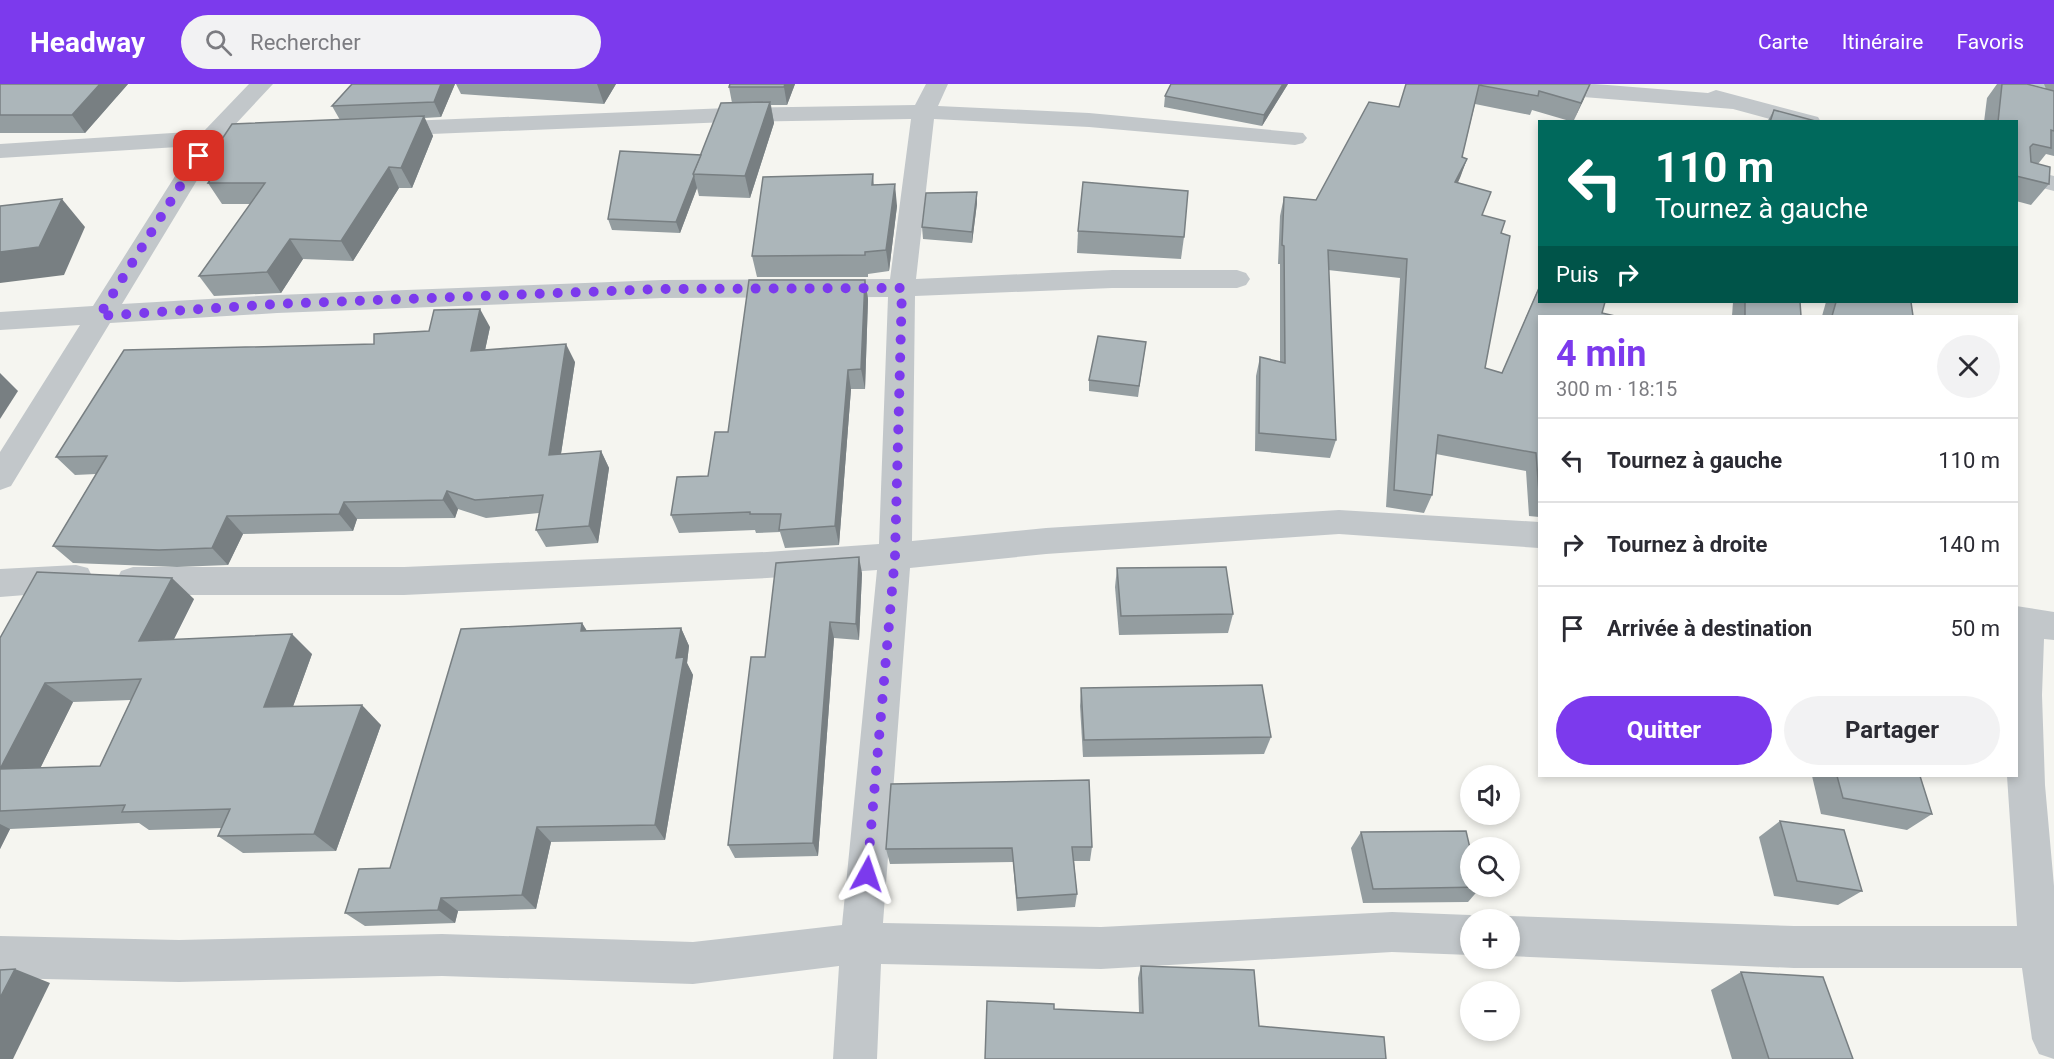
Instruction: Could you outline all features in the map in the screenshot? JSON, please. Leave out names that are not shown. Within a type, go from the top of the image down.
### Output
[{"type":"street","points":[[0,478],[212,136],[262,84]]},
{"type":"street","points":[[1509,84],[1737,102]]},
{"type":"street","points":[[1665,84],[1803,120]]},
{"type":"street","points":[[855,1059],[861,943],[895,556],[902,288],[930,98]]},
{"type":"street","points":[[364,130],[728,115],[930,98],[1089,120],[1295,138]]},
{"type":"street","points":[[0,151],[212,136],[294,133]]},
{"type":"street","points":[[2018,175],[2054,184]]},
{"type":"street","points":[[0,321],[277,304],[662,289],[902,288],[1112,279],[1237,279]]},
{"type":"street","points":[[0,583],[69,578],[177,582],[404,581],[768,565],[895,556],[1046,541],[1340,522],[1538,535]]},
{"type":"street","points":[[2018,622],[2054,626]]},
{"type":"street","points":[[2018,625],[2027,640],[2024,695],[2026,786],[2047,948],[2054,1039]]},
{"type":"street","points":[[0,957],[179,961],[442,955],[693,963],[861,943],[1101,948],[1392,932],[1460,935]]},
{"type":"street","points":[[1520,936],[1794,947],[2047,948]]},
{"type":"building","points":[[0,84],[100,84],[72,115],[0,115]]},
{"type":"building","points":[[352,84],[441,84],[434,102],[332,106]]},
{"type":"building","points":[[730,84],[785,84],[784,87],[729,87]]},
{"type":"building","points":[[1171,84],[1283,84],[1264,115],[1165,96]]},
{"type":"building","points":[[1406,84],[1590,84],[1581,103],[1539,91],[1538,96],[1479,85],[1462,157],[1467,159],[1455,182],[1491,192],[1482,215],[1505,221],[1501,233],[1510,236],[1485,368],[1502,373],[1538,290],[1538,303],[1605,303],[1602,313],[1611,315],[1538,315],[1538,480],[1536,453],[1438,435],[1432,495],[1394,490],[1407,259],[1328,250],[1336,440],[1259,433],[1260,357],[1285,363],[1284,246],[1282,245],[1284,197],[1316,200],[1369,102],[1399,107]]},
{"type":"building","points":[[2002,84],[2027,84],[2054,91],[2054,131],[2051,130],[2051,148],[2033,144],[2030,147],[2031,162],[2050,167],[2049,184],[2018,176],[2018,120],[1998,120]]},
{"type":"building","points":[[770,102],[745,176],[693,174],[721,103]]},
{"type":"building","points":[[1774,110],[1812,120],[1771,120]]},
{"type":"building","points":[[424,116],[401,168],[389,167],[341,241],[290,239],[267,272],[199,276],[265,183],[208,183],[220,166],[204,166],[232,124]]},
{"type":"building","points":[[620,151],[701,155],[676,222],[608,219]]},
{"type":"building","points":[[873,174],[872,185],[895,184],[886,250],[865,252],[865,255],[752,256],[763,177]]},
{"type":"building","points":[[1083,182],[1188,191],[1184,237],[1078,231]]},
{"type":"building","points":[[977,192],[972,232],[922,227],[926,193]]},
{"type":"building","points":[[62,199],[39,247],[0,252],[0,206]]},
{"type":"building","points":[[749,280],[865,280],[861,369],[848,370],[835,526],[779,530],[781,514],[750,514],[750,512],[671,515],[677,477],[708,476],[715,432],[728,432]]},
{"type":"building","points":[[1745,303],[1800,303],[1801,315],[1745,315]]},
{"type":"building","points":[[1836,303],[1911,303],[1913,315],[1832,315]]},
{"type":"building","points":[[480,309],[471,351],[566,344],[549,455],[601,451],[589,526],[536,530],[543,495],[475,500],[447,491],[443,500],[344,502],[339,514],[227,516],[212,548],[159,550],[53,546],[107,456],[56,457],[124,350],[374,344],[374,334],[429,331],[434,310]]},
{"type":"building","points":[[1098,336],[1146,342],[1139,386],[1089,380]]},
{"type":"building","points":[[859,557],[856,624],[830,622],[813,843],[728,845],[751,657],[765,657],[776,563]]},
{"type":"building","points":[[1226,567],[1233,614],[1121,616],[1117,568]]},
{"type":"building","points":[[37,572],[172,578],[139,641],[292,634],[264,707],[362,705],[314,834],[218,836],[230,809],[122,812],[125,805],[0,811],[0,769],[0,638]],"holes":[[[141,679],[100,766],[0,769],[45,683]]]},
{"type":"building","points":[[582,623],[581,631],[681,628],[676,658],[684,657],[655,825],[537,827],[522,895],[441,898],[438,910],[345,913],[359,869],[390,868],[461,629]]},
{"type":"building","points":[[1262,685],[1271,737],[1084,740],[1081,688]]},
{"type":"building","points":[[1837,777],[1920,777],[1932,814],[1843,798]]},
{"type":"building","points":[[1089,780],[1092,847],[1072,847],[1077,894],[1017,898],[1012,848],[886,849],[891,784]]},
{"type":"building","points":[[1780,821],[1844,830],[1862,891],[1797,881]]},
{"type":"building","points":[[1466,831],[1467,837],[1460,837],[1460,887],[1373,889],[1361,832]]},
{"type":"building","points":[[1141,966],[1254,970],[1259,1026],[1384,1037],[1386,1059],[985,1059],[987,1001],[1054,1004],[1054,1009],[1143,1013]]},
{"type":"building","points":[[15,969],[0,998],[0,970]]},
{"type":"building","points":[[1741,972],[1823,977],[1853,1059],[1769,1059]]},
{"type":"waterway","points":[[2034,84],[2054,87]]},
{"type":"route","points":[[199,156],[99,316],[277,304],[662,289],[902,288],[895,556],[867,874]]}]
